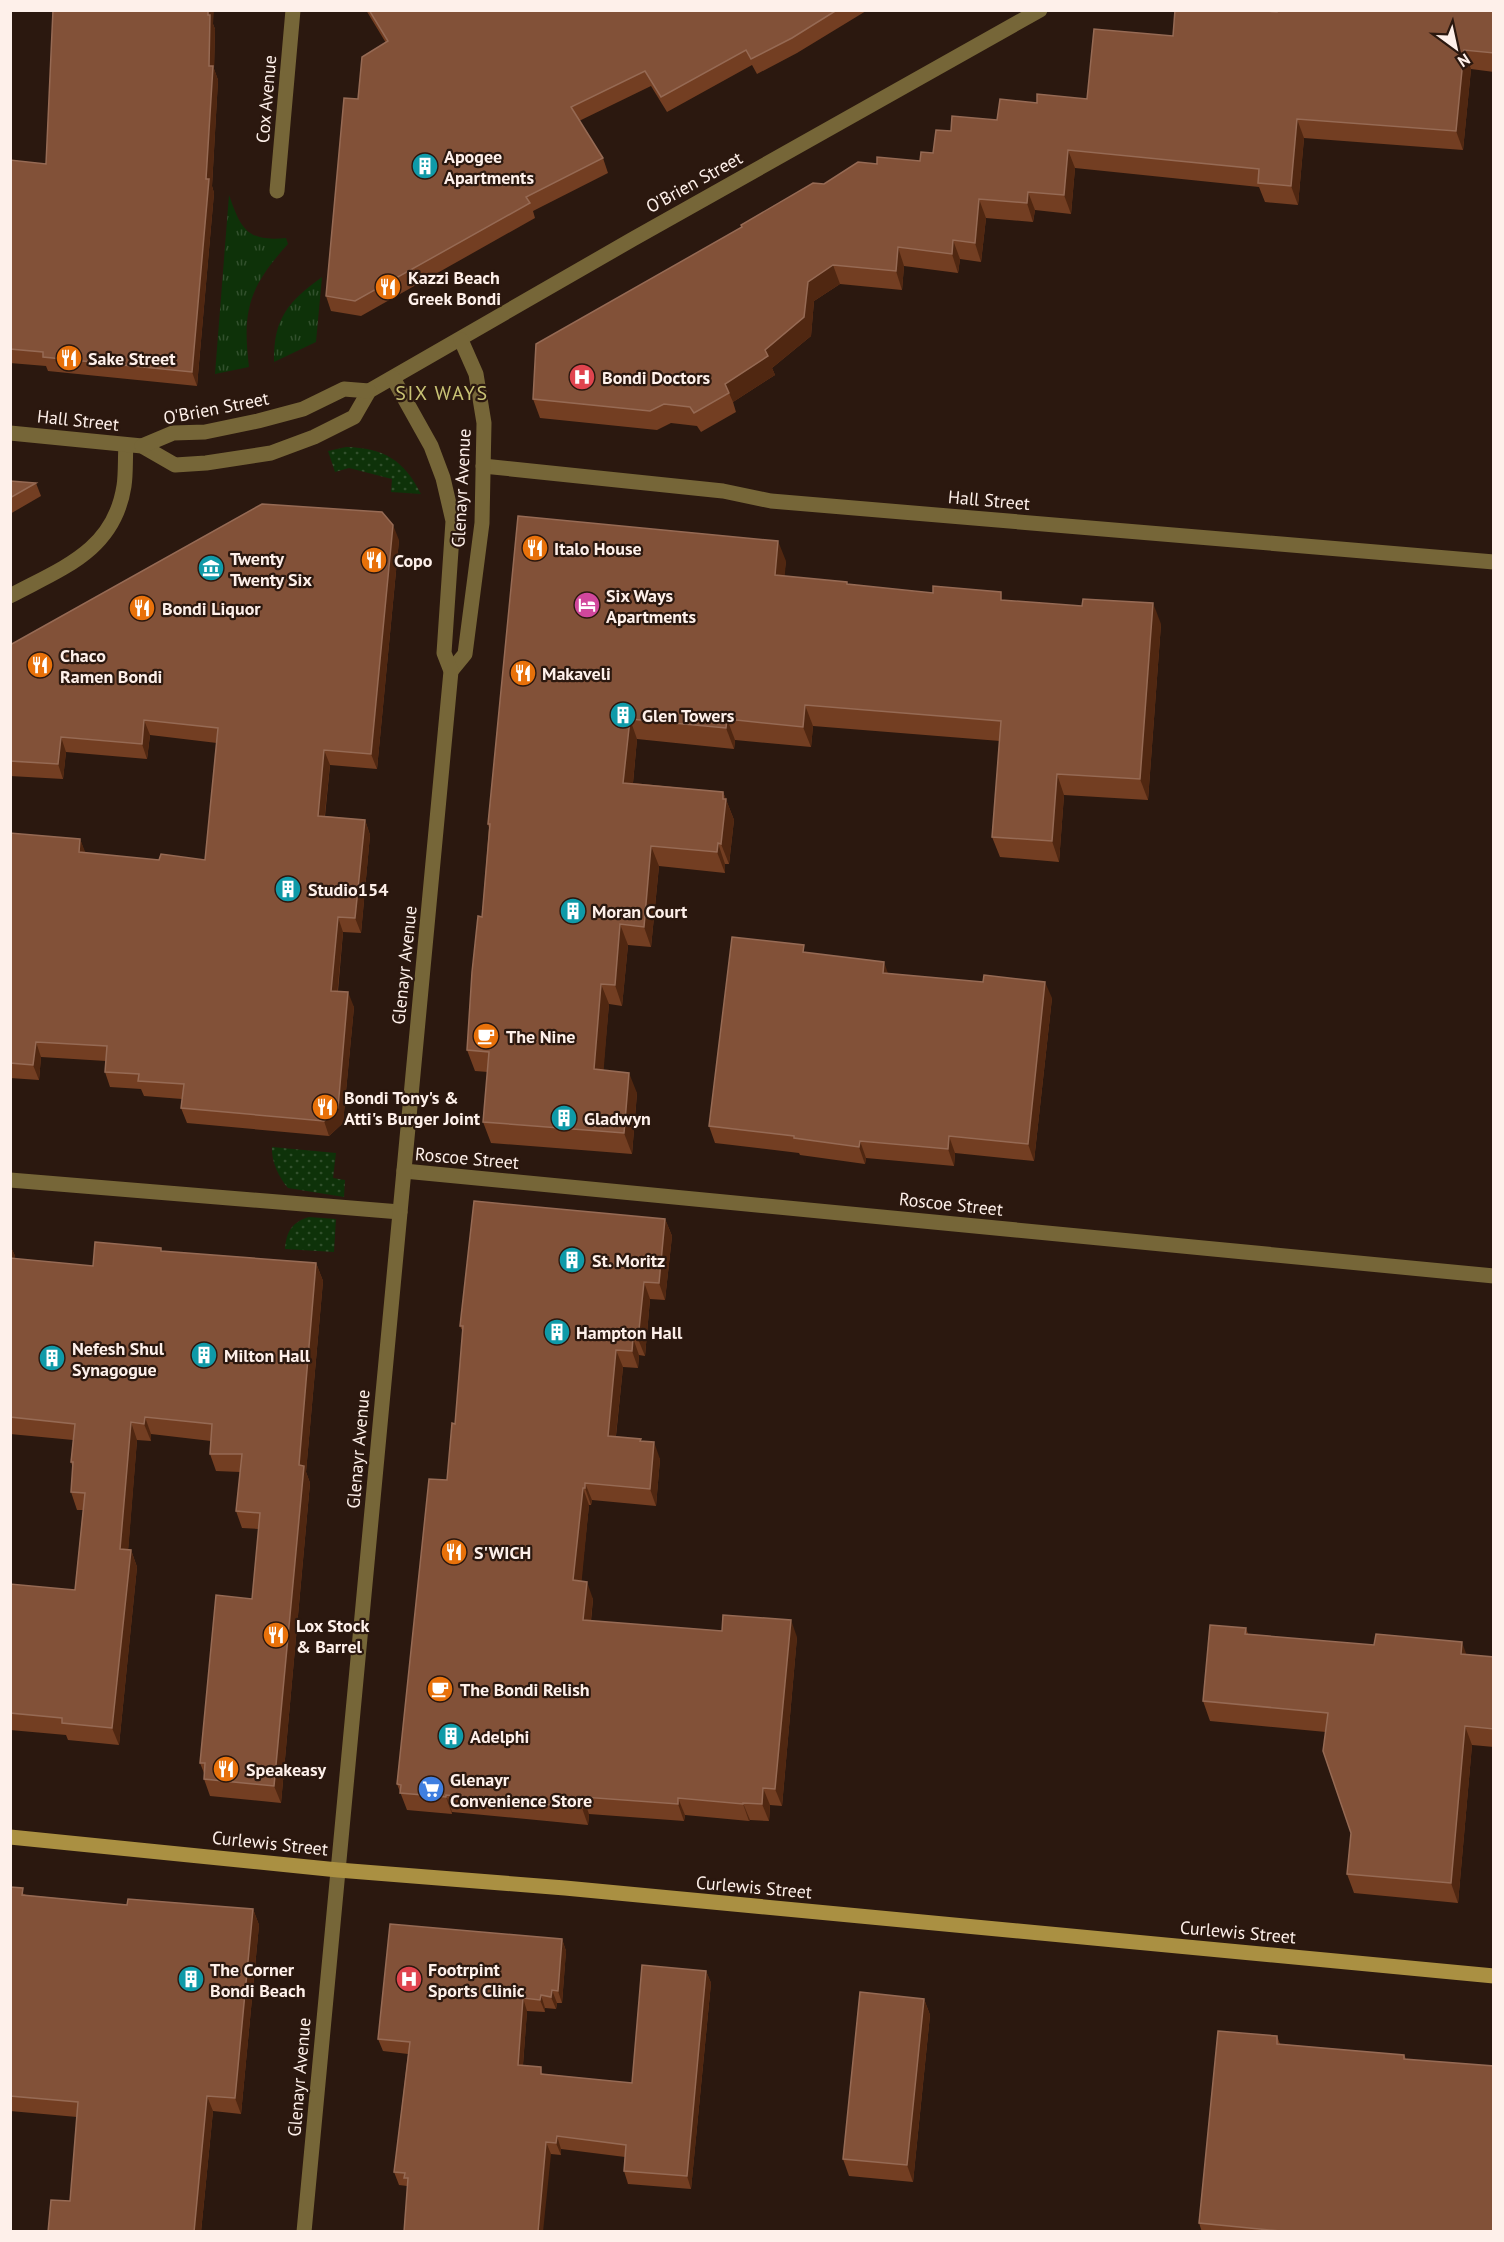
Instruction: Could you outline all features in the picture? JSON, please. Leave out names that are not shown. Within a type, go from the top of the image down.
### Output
[{"type":"main road","name":"Curlewis Street","points":[[10,1837],[338,1870],[577,1890],[1494,1976]]},
{"type":"street","name":"Cox Avenue","points":[[277,192],[293,10]]},
{"type":"street","name":"O'Brien Street","points":[[142,446],[172,433],[205,432],[303,409],[344,389],[369,391],[633,239],[1040,10]]},
{"type":"street","name":"Glenayr Avenue","points":[[451,671],[465,654],[482,523],[484,423],[476,374],[461,340]]},
{"type":"street","name":"Glenayr Avenue","points":[[304,2232],[451,671],[444,653],[453,521],[443,478],[431,446],[393,378]]},
{"type":"street","points":[[142,446],[175,465],[206,463],[271,453],[314,437],[354,417],[369,391]]},
{"type":"street","name":"Hall Street","points":[[10,434],[142,446]]},
{"type":"street","points":[[10,596],[80,558],[102,540],[113,523],[124,486],[126,445]]},
{"type":"street","name":"Hall Street","points":[[483,465],[723,491],[771,501],[1494,562]]},
{"type":"street","name":"Roscoe Street","points":[[404,1172],[1494,1276]]},
{"type":"street","points":[[10,1180],[400,1212]]},
{"type":"green space","points":[[229,195],[237,217],[247,231],[262,238],[286,238],[288,244],[264,273],[251,300],[247,330],[249,367],[215,374]]},
{"type":"green space","points":[[322,277],[316,342],[274,362],[276,334],[285,312],[300,294]]},
{"type":"green space","points":[[346,447],[371,450],[391,458],[407,472],[421,494],[391,492],[392,479],[349,468],[335,472],[328,451]]},
{"type":"green space","points":[[272,1147],[336,1153],[333,1178],[345,1180],[344,1197],[288,1188],[276,1169]]},
{"type":"green space","points":[[309,1217],[336,1219],[334,1252],[285,1249],[291,1228]]},
{"type":"building","points":[[53,10],[208,10],[208,15],[210,15],[209,66],[213,66],[206,179],[209,179],[192,372],[43,357],[43,352],[10,349],[10,160],[46,164]]},
{"type":"building","points":[[369,10],[837,10],[792,38],[751,59],[746,50],[661,97],[645,71],[571,107],[603,158],[526,197],[530,203],[355,301],[326,296],[344,98],[358,99],[362,57],[388,41]]},
{"type":"building","points":[[1175,10],[1277,12],[1277,10],[1494,10],[1494,53],[1464,50],[1456,131],[1297,119],[1291,186],[1258,183],[1259,169],[1068,150],[1064,195],[1028,192],[1027,203],[979,199],[975,243],[953,240],[952,254],[898,247],[896,271],[833,265],[808,282],[804,317],[765,350],[768,356],[725,384],[729,393],[694,413],[690,407],[664,404],[650,411],[533,399],[536,344],[742,227],[741,225],[813,183],[824,184],[858,162],[877,164],[877,157],[920,161],[921,152],[933,153],[936,130],[951,131],[952,116],[997,120],[1000,99],[1037,103],[1037,94],[1087,99],[1094,29],[1173,36]]},
{"type":"building","points":[[10,481],[36,483],[10,498]]},
{"type":"building","points":[[262,504],[382,512],[393,525],[371,754],[324,750],[318,816],[365,820],[355,918],[338,917],[331,991],[348,992],[338,1108],[324,1121],[181,1108],[184,1084],[138,1081],[139,1074],[105,1072],[107,1046],[36,1042],[33,1065],[10,1063],[10,833],[80,839],[79,852],[159,860],[161,854],[205,860],[218,728],[144,720],[142,744],[61,737],[58,764],[10,761],[10,645]]},
{"type":"building","points":[[518,516],[778,541],[775,575],[933,593],[933,586],[1001,592],[1001,600],[1082,606],[1083,599],[1153,603],[1140,779],[1057,774],[1052,841],[992,837],[1001,721],[805,705],[803,727],[727,719],[726,728],[630,719],[623,783],[723,792],[723,799],[726,799],[721,844],[718,843],[717,852],[651,846],[644,927],[620,924],[615,985],[601,984],[594,1069],[629,1073],[624,1133],[483,1122],[489,1052],[467,1050],[472,972],[478,916],[482,917],[490,824],[488,824]]},
{"type":"building","points":[[732,937],[804,945],[803,952],[884,962],[883,973],[983,982],[984,975],[1045,982],[1028,1144],[949,1136],[948,1149],[860,1141],[859,1147],[794,1138],[794,1136],[709,1126]]},
{"type":"building","points":[[474,1201],[665,1219],[659,1283],[644,1282],[638,1339],[633,1338],[632,1351],[616,1350],[608,1436],[654,1442],[650,1489],[585,1483],[573,1580],[587,1582],[583,1620],[722,1631],[723,1615],[791,1620],[775,1789],[763,1788],[762,1804],[678,1798],[678,1804],[583,1797],[582,1808],[400,1793],[401,1785],[397,1784],[429,1479],[447,1480],[452,1423],[455,1424],[463,1326],[460,1326]]},
{"type":"building","points":[[95,1242],[161,1248],[161,1251],[316,1263],[299,1465],[304,1466],[274,1786],[204,1779],[205,1763],[200,1763],[216,1595],[252,1599],[260,1513],[236,1511],[242,1454],[210,1454],[212,1424],[145,1417],[144,1424],[131,1422],[120,1549],[131,1550],[112,1728],[62,1723],[62,1718],[10,1713],[10,1584],[75,1590],[85,1493],[71,1492],[75,1424],[10,1417],[10,1258],[93,1266]]},
{"type":"building","points":[[1210,1625],[1246,1628],[1245,1634],[1374,1645],[1376,1634],[1462,1642],[1461,1654],[1494,1657],[1494,1729],[1465,1726],[1451,1883],[1347,1874],[1351,1833],[1323,1751],[1328,1713],[1203,1701]]},
{"type":"building","points":[[10,1887],[23,1888],[22,1895],[127,1905],[128,1899],[253,1909],[235,2098],[207,2096],[194,2232],[48,2232],[51,2200],[70,2201],[78,2102],[10,2096]]},
{"type":"building","points":[[390,1924],[562,1939],[558,1991],[552,1990],[551,1997],[541,1995],[540,2000],[523,1998],[518,2065],[541,2067],[541,2074],[632,2083],[642,1965],[706,1971],[687,2176],[624,2171],[626,2145],[557,2136],[556,2143],[546,2142],[538,2232],[404,2232],[408,2178],[404,2178],[405,2173],[394,2172],[410,2042],[378,2039]]},
{"type":"building","points":[[860,1992],[924,1999],[907,2165],[843,2159]]},
{"type":"building","points":[[1218,2031],[1277,2036],[1277,2044],[1404,2055],[1404,2059],[1494,2066],[1494,2232],[1291,2232],[1199,2223]]},
{"type":"place","name":"Apogee Apartments","points":[[425,166]]},
{"type":"place","name":"Kazzi Beach Greek Bondi","points":[[388,287]]},
{"type":"place","name":"Sake Street","points":[[69,358]]},
{"type":"place","name":"Bondi Doctors","points":[[582,377]]},
{"type":"place","name":"Italo House","points":[[535,548]]},
{"type":"place","name":"Copo","points":[[374,560]]},
{"type":"place","name":"Twenty Twenty Six","points":[[211,568]]},
{"type":"place","name":"Six Ways Apartments","points":[[587,605]]},
{"type":"place","name":"Bondi Liquor","points":[[142,608]]},
{"type":"place","name":"Chaco Ramen Bondi","points":[[40,665]]},
{"type":"place","name":"Makaveli","points":[[523,673]]},
{"type":"place","name":"Glen Towers","points":[[623,715]]},
{"type":"place","name":"Studio154","points":[[288,889]]},
{"type":"place","name":"Moran Court","points":[[573,911]]},
{"type":"place","name":"The Nine","points":[[486,1036]]},
{"type":"place","name":"Bondi Tony's & Atti's Burger Joint","points":[[325,1107]]},
{"type":"place","name":"Gladwyn","points":[[564,1118]]},
{"type":"place","name":"St. Moritz","points":[[572,1260]]},
{"type":"place","name":"Hampton Hall","points":[[557,1332]]},
{"type":"place","name":"Milton Hall","points":[[204,1355]]},
{"type":"place","name":"Nefesh Shul Synagogue","points":[[52,1358]]},
{"type":"place","name":"S'WICH","points":[[454,1552]]},
{"type":"place","name":"Lox Stock & Barrel","points":[[276,1635]]},
{"type":"place","name":"The Bondi Relish","points":[[440,1689]]},
{"type":"place","name":"Adelphi","points":[[451,1736]]},
{"type":"place","name":"Speakeasy","points":[[226,1769]]},
{"type":"place","name":"Glenayr Convenience Store","points":[[431,1789]]},
{"type":"place","name":"The Corner Bondi Beach","points":[[191,1979]]},
{"type":"place","name":"Footrpint Sports Clinic","points":[[409,1979]]},
{"type":"district","name":"SIX WAYS","points":[[442,393]]}]
